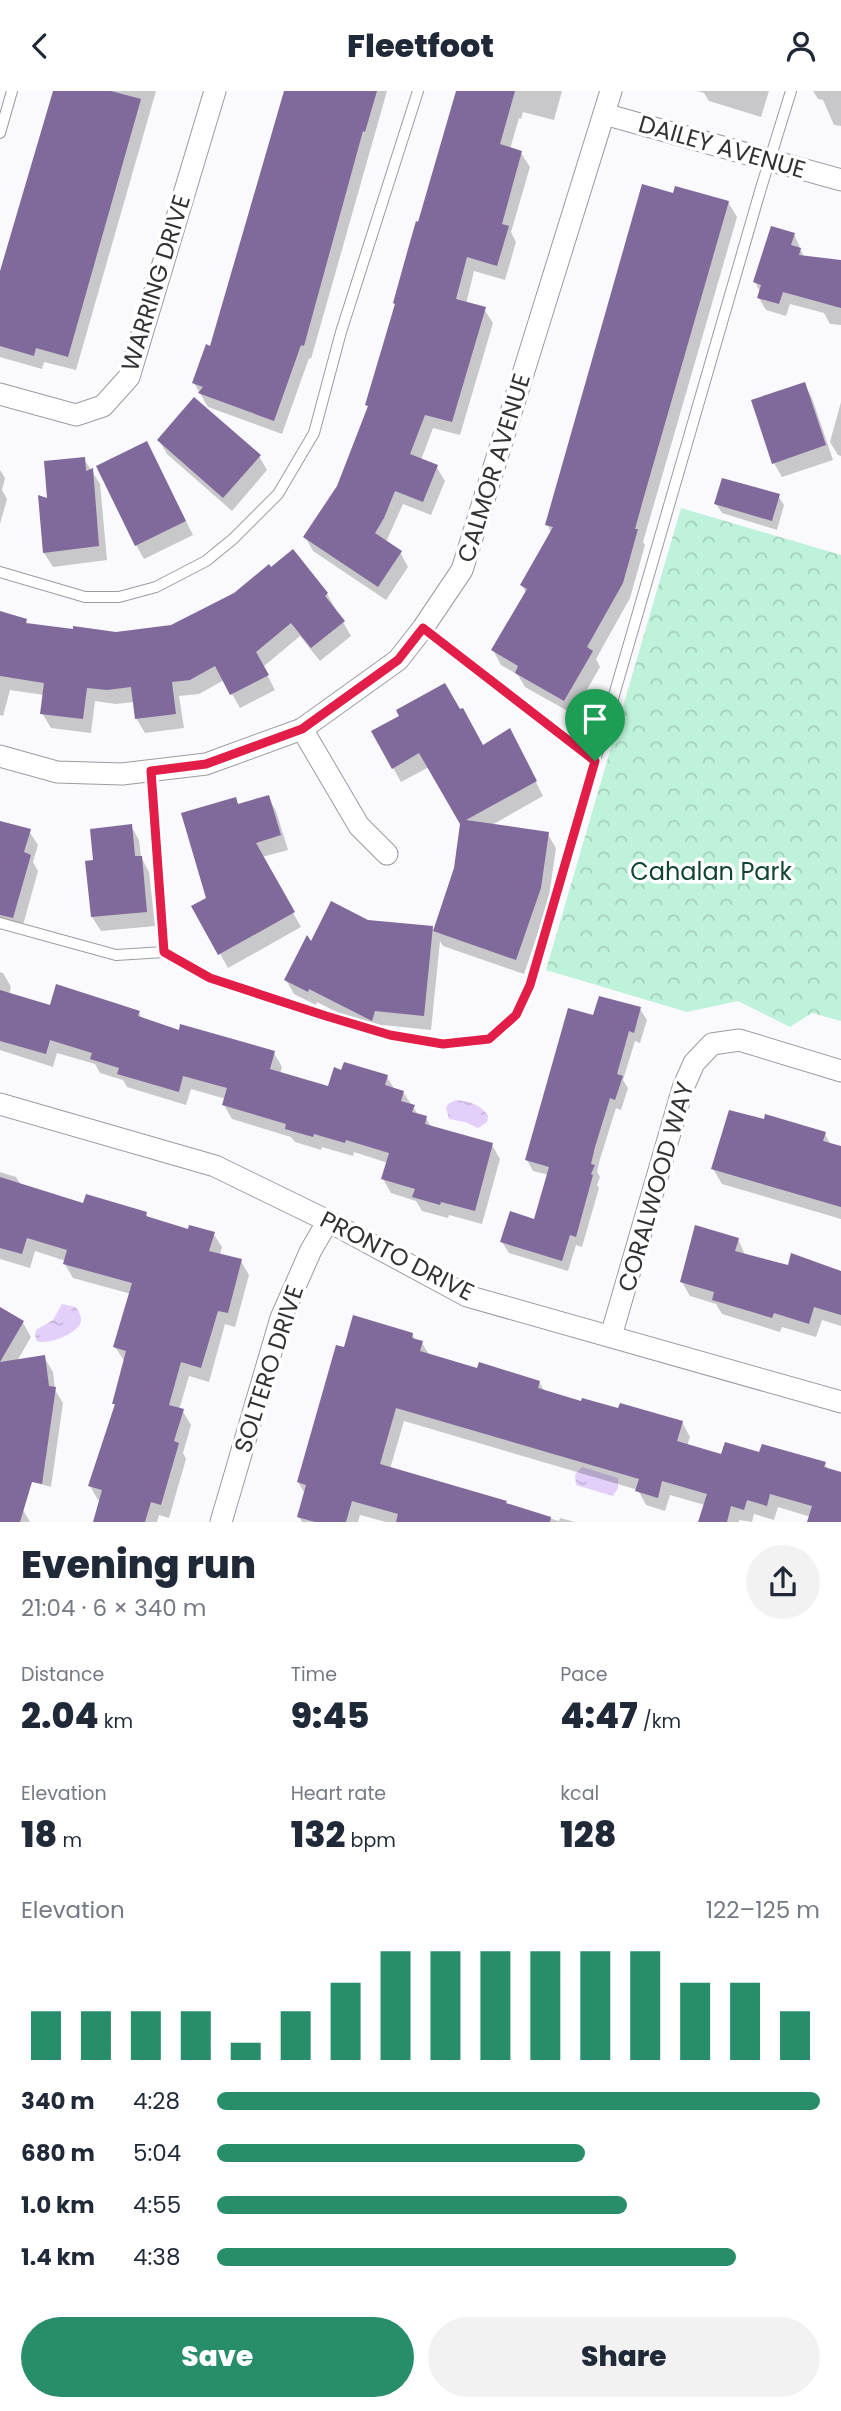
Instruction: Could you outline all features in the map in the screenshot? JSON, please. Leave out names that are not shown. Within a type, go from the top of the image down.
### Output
[{"type":"street","name":"WARRING DRIVE","points":[[0,394],[76,415],[103,406],[129,377],[215,91]]},
{"type":"street","name":"CALMOR AVENUE","points":[[0,756],[57,772],[122,774],[206,764],[302,729],[398,660],[462,571],[611,91]]},
{"type":"street","name":"DAILEY AVENUE","points":[[604,114],[841,180]]},
{"type":"street","points":[[302,729],[359,826],[387,854]]},
{"type":"street","name":"CORALWOOD WAY","points":[[611,1336],[683,1088],[694,1063],[712,1044],[739,1040],[841,1071]]},
{"type":"street","name":"PRONTO DRIVE","points":[[0,1104],[215,1166],[328,1221],[467,1296],[841,1402]]},
{"type":"street","name":"SOLTERO DRIVE","points":[[221,1522],[281,1318],[328,1221]]},
{"type":"lane","points":[[0,133],[12,91]]},
{"type":"lane","points":[[0,572],[85,597],[119,597],[156,587],[206,561],[233,539],[278,494],[314,433],[341,332],[418,91]]},
{"type":"lane","points":[[0,923],[116,955],[164,952],[210,978],[390,1035],[443,1044],[489,1039],[516,1015],[530,985],[791,91]]},
{"type":"lane","points":[[423,628],[595,761]]},
{"type":"lane","points":[[151,771],[164,952]]},
{"type":"green space","name":"Cahalan Park","points":[[681,508],[841,555],[841,1021],[812,1013],[790,1027],[738,1001],[687,1012],[546,970]]},
{"type":"water","points":[[456,1100],[478,1106],[488,1116],[487,1122],[478,1128],[449,1119],[446,1108]]},
{"type":"water","points":[[62,1304],[76,1307],[81,1318],[80,1324],[60,1338],[48,1342],[37,1341],[36,1330],[53,1320]]},
{"type":"water","points":[[582,1467],[618,1478],[618,1488],[613,1496],[576,1485],[575,1475]]},
{"type":"building","points":[[53,91],[111,91],[141,99],[68,357],[36,348],[34,356],[0,346],[0,271]]},
{"type":"building","points":[[284,91],[377,91],[365,132],[363,131],[304,346],[301,345],[274,421],[198,393],[203,387],[192,383],[206,344],[210,346]]},
{"type":"building","points":[[456,91],[515,91],[500,144],[522,151],[502,224],[509,226],[497,266],[467,257],[456,299],[486,307],[452,422],[425,415],[410,454],[438,465],[423,502],[395,491],[375,533],[402,551],[378,587],[303,537],[337,486],[368,406],[365,405],[408,249]]},
{"type":"building","points":[[642,184],[673,193],[675,186],[729,201],[643,500],[623,583],[587,647],[593,651],[564,701],[515,673],[518,666],[491,650],[527,589],[520,585],[553,527],[545,525]]},
{"type":"building","points":[[771,226],[795,233],[791,245],[801,248],[799,255],[841,260],[841,308],[783,292],[779,304],[757,298],[761,285],[753,282]]},
{"type":"building","points":[[805,382],[826,445],[772,464],[751,400]]},
{"type":"building","points":[[194,397],[261,455],[223,498],[157,440]]},
{"type":"building","points":[[147,441],[186,521],[135,546],[96,466]]},
{"type":"building","points":[[85,457],[86,471],[93,468],[99,546],[43,553],[38,495],[47,498],[44,461]]},
{"type":"building","points":[[722,478],[780,494],[772,521],[714,504]]},
{"type":"building","points":[[293,549],[328,593],[325,596],[345,621],[311,648],[291,623],[256,652],[269,675],[230,695],[215,666],[190,680],[172,682],[176,714],[135,719],[131,687],[107,690],[87,688],[83,719],[40,714],[44,683],[0,676],[0,611],[27,619],[26,623],[73,629],[73,626],[116,632],[171,625],[234,593],[269,564],[271,567]]},
{"type":"building","points":[[445,683],[460,709],[463,708],[483,745],[510,728],[537,781],[466,820],[549,832],[541,888],[516,960],[433,931],[454,868],[460,824],[419,753],[392,769],[371,731],[399,716],[396,710]]},
{"type":"building","points":[[269,795],[281,835],[256,843],[295,912],[218,955],[191,906],[206,898],[181,813],[236,797],[238,804]]},
{"type":"building","points":[[0,821],[31,829],[24,852],[31,855],[13,918],[0,915]]},
{"type":"building","points":[[132,824],[135,856],[142,856],[147,912],[91,917],[85,861],[93,860],[90,829]]},
{"type":"building","points":[[331,901],[368,920],[433,926],[424,1016],[375,1011],[372,1021],[309,989],[308,992],[284,980],[307,935],[311,941]]},
{"type":"building","points":[[56,984],[140,1011],[138,1016],[179,1030],[180,1024],[275,1051],[270,1069],[328,1086],[334,1067],[341,1070],[344,1062],[388,1075],[385,1085],[404,1091],[401,1101],[415,1105],[412,1112],[427,1116],[425,1124],[493,1143],[475,1211],[412,1197],[415,1189],[381,1179],[389,1153],[346,1140],[345,1143],[285,1129],[286,1124],[222,1105],[227,1088],[183,1076],[179,1092],[117,1074],[119,1068],[90,1059],[92,1053],[50,1040],[46,1054],[0,1041],[0,990],[50,1005]]},
{"type":"building","points":[[599,996],[641,1007],[634,1033],[629,1031],[617,1074],[623,1076],[615,1100],[610,1098],[595,1147],[591,1164],[595,1165],[591,1174],[593,1175],[576,1237],[570,1235],[562,1261],[500,1242],[510,1211],[534,1219],[549,1167],[525,1160],[568,1008],[593,1015]]},
{"type":"building","points":[[729,1110],[764,1119],[765,1114],[826,1132],[823,1141],[841,1146],[841,1207],[711,1169]]},
{"type":"building","points":[[0,1177],[83,1203],[86,1194],[147,1212],[146,1216],[188,1229],[189,1225],[215,1232],[209,1251],[242,1259],[228,1313],[218,1311],[201,1368],[181,1362],[169,1405],[184,1409],[174,1441],[179,1443],[161,1505],[151,1502],[145,1522],[93,1522],[102,1490],[88,1486],[115,1404],[112,1404],[126,1351],[113,1347],[132,1283],[63,1264],[67,1250],[27,1238],[22,1254],[0,1248]]},
{"type":"building","points":[[695,1225],[739,1238],[735,1251],[788,1265],[791,1253],[841,1271],[841,1315],[814,1307],[809,1324],[774,1313],[772,1318],[712,1300],[714,1292],[680,1282]]},
{"type":"building","points":[[0,1307],[24,1321],[0,1362]]},
{"type":"building","points":[[353,1315],[413,1333],[412,1338],[423,1341],[420,1351],[477,1368],[479,1362],[540,1381],[538,1388],[581,1401],[582,1398],[618,1408],[620,1403],[683,1421],[677,1441],[721,1454],[725,1442],[759,1452],[762,1444],[826,1462],[824,1467],[841,1472],[841,1522],[807,1522],[812,1506],[770,1494],[767,1506],[747,1500],[744,1510],[731,1506],[727,1522],[698,1522],[707,1494],[662,1481],[658,1498],[635,1491],[639,1479],[396,1408],[380,1464],[507,1501],[506,1503],[551,1517],[550,1522],[396,1522],[398,1514],[352,1501],[346,1522],[315,1522],[297,1517],[306,1485],[297,1482],[336,1345],[344,1347]]},
{"type":"building","points":[[45,1355],[49,1386],[56,1387],[42,1484],[32,1482],[20,1522],[0,1522],[0,1362]]},
{"type":"route","points":[[423,628],[595,761],[530,985],[516,1015],[489,1039],[443,1044],[390,1035],[210,978],[164,952],[151,771],[206,764],[302,729],[398,660],[423,628]]}]
